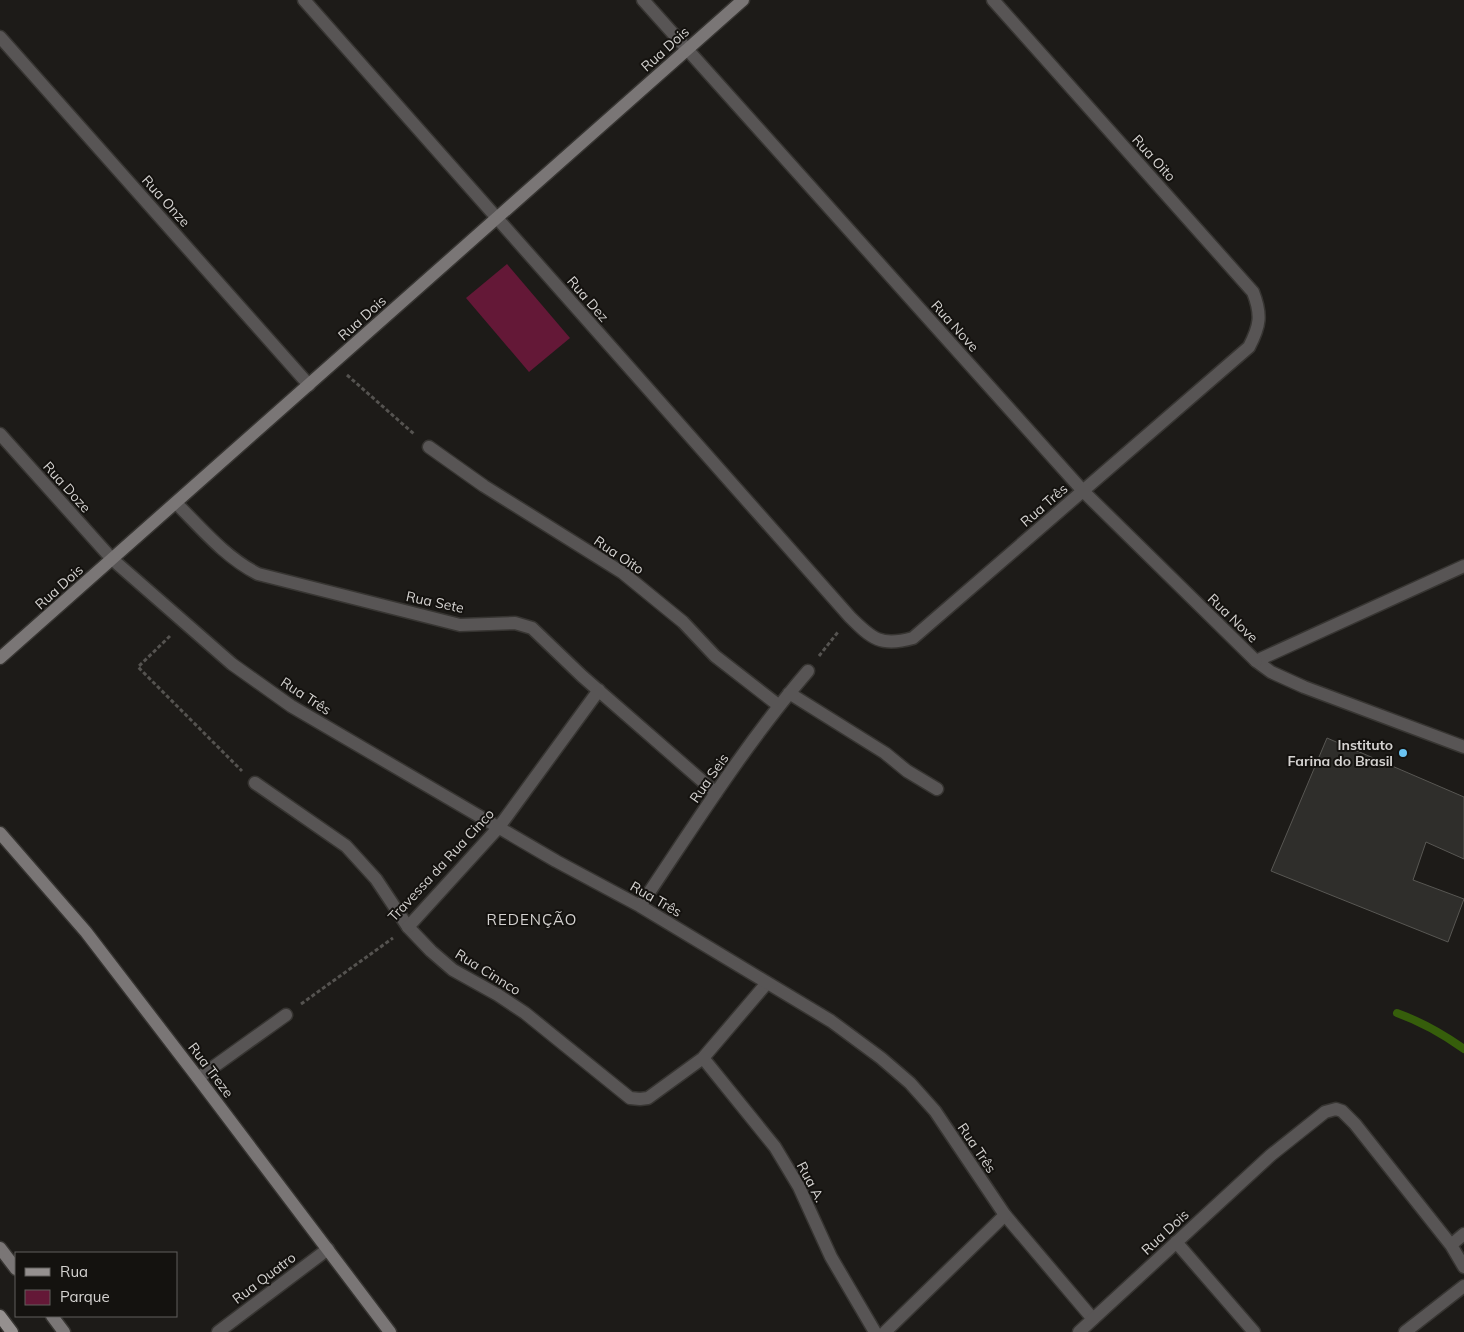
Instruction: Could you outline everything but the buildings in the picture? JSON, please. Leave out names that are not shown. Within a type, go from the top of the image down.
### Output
[{"type":"main road","name":"Rua Dois","points":[[0,658],[743,0]]},
{"type":"main road","name":"Rua Treze","points":[[0,833],[86,932],[390,1332]]},
{"type":"main road","points":[[0,1248],[15,1268]]},
{"type":"main road","points":[[0,1316],[12,1332]]},
{"type":"main road","points":[[53,1317],[64,1332]]},
{"type":"street","name":"Rua Dez","points":[[304,0],[850,617]]},
{"type":"street","name":"Rua Nove","points":[[643,0],[1083,491],[1256,661],[1271,672],[1304,687],[1464,747]]},
{"type":"street","name":"Rua Oito","points":[[993,0],[1253,292],[1258,304],[1260,319],[1256,334],[1249,347]]},
{"type":"street","name":"Rua Onze","points":[[0,37],[309,385]]},
{"type":"street","name":"Rua Três","points":[[850,617],[868,635],[881,641],[901,641],[914,638],[1249,347]]},
{"type":"street","name":"Rua Doze","points":[[0,434],[112,559]]},
{"type":"street","name":"Rua Oito","points":[[429,447],[484,486],[623,573],[682,622],[715,656],[778,705]]},
{"type":"street","name":"Rua Sete","points":[[176,503],[225,553],[240,565],[258,574],[460,625],[515,623],[532,628],[716,793]]},
{"type":"street","name":"Rua Três","points":[[112,559],[232,664],[291,706],[556,861],[640,906],[831,1021],[881,1058],[910,1083],[935,1111],[1005,1215],[1093,1319]]},
{"type":"street","points":[[1256,661],[1464,566]]},
{"type":"street","name":"Rua Seis","points":[[640,906],[778,705],[808,671]]},
{"type":"street","name":"Travessa da Rua Cinco","points":[[408,927],[499,827],[599,690]]},
{"type":"street","points":[[789,693],[885,753],[907,771],[937,789]]},
{"type":"street","name":"Rua Cinnco","points":[[255,783],[346,846],[376,879],[408,927],[453,970],[498,995],[525,1013],[630,1098],[648,1098],[703,1058],[768,983]]},
{"type":"street","points":[[198,1078],[286,1015]]},
{"type":"street","name":"Rua A.","points":[[703,1058],[775,1147],[798,1187],[831,1257],[875,1332]]},
{"type":"street","name":"Rua Dois","points":[[1079,1332],[1271,1155],[1325,1112],[1336,1109],[1342,1111],[1354,1124],[1450,1245]]},
{"type":"street","points":[[884,1332],[1005,1215]]},
{"type":"street","points":[[1464,1234],[1450,1245],[1464,1267]]},
{"type":"street","points":[[1176,1242],[1254,1332]]},
{"type":"street","name":"Rua Quatro","points":[[218,1332],[328,1249]]},
{"type":"street","points":[[1405,1332],[1464,1286]]},
{"type":"path","points":[[334,363],[429,447]]},
{"type":"path","points":[[808,671],[850,617]]},
{"type":"path","points":[[184,622],[138,667],[255,783]]},
{"type":"path","name":"Travessa da Rua Cinco","points":[[286,1015],[408,927]]},
{"type":"green space","points":[[507,264],[570,338],[529,372],[466,298]]},
{"type":"waterway","points":[[1397,1013],[1432,1029],[1464,1049]]},
{"type":"place","name":"Instituto Farina do Brasil","points":[[1403,753]]},
{"type":"district","name":"REDENÇÃO","points":[[532,920]]}]
